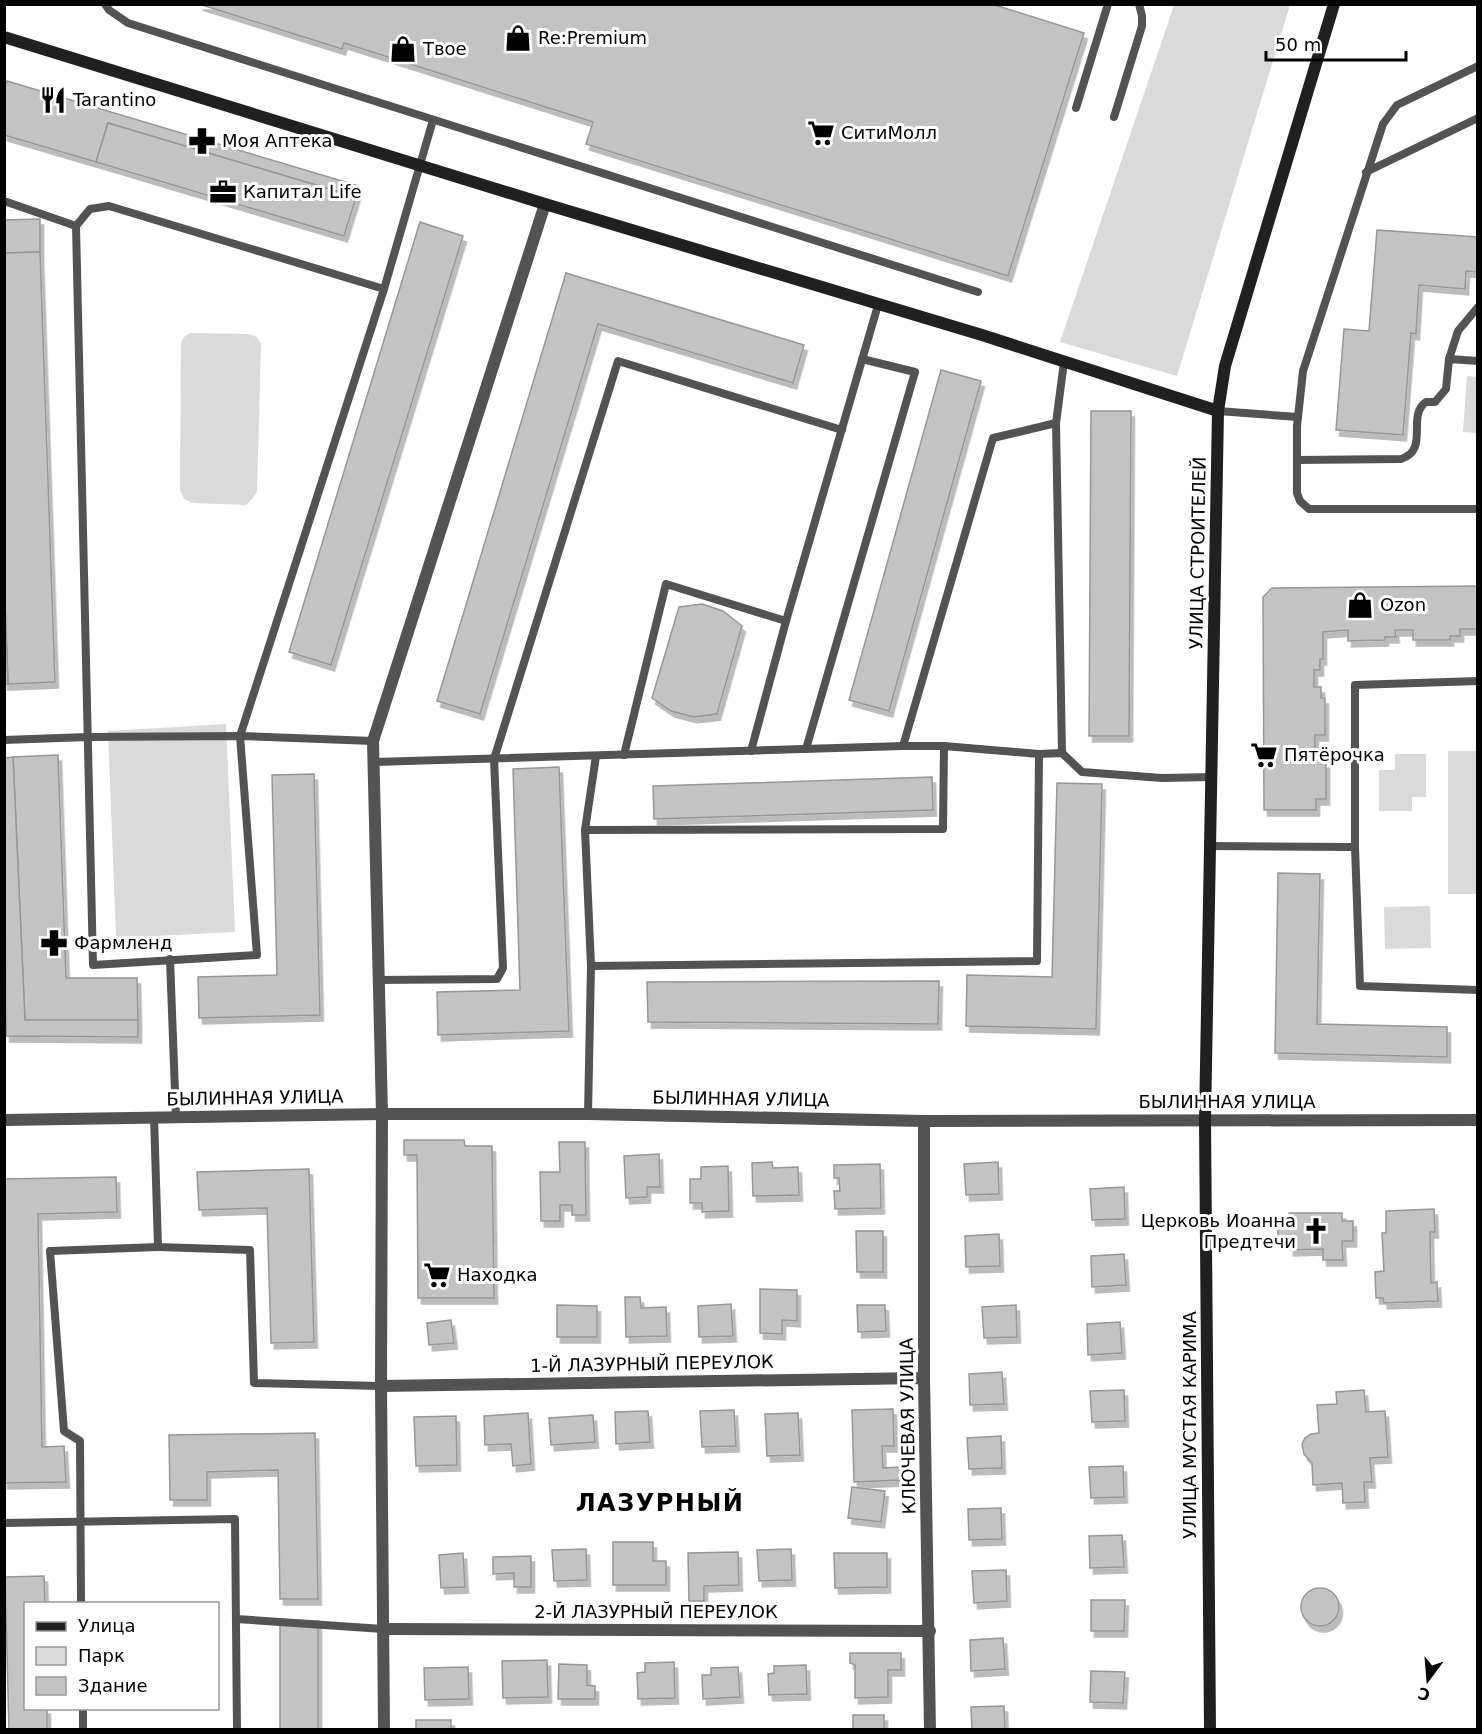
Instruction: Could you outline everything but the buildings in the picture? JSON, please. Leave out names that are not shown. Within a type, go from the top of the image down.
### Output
[{"type":"street","name":"УЛИЦА СТРОИТЕЛЕЙ","points":[[1205,1120],[1218,411],[1224,366],[1334,4]]},
{"type":"street","points":[[4,37],[545,204],[982,335],[1218,411]]},
{"type":"street","points":[[384,1730],[381,1386],[382,1114],[373,741],[545,204]]},
{"type":"street","name":"БЫЛИННАЯ УЛИЦА","points":[[4,1120],[154,1116],[176,1118],[382,1114],[588,1114],[924,1121],[1478,1120]]},
{"type":"street","name":"УЛИЦА МУСТАЯ КАРИМА","points":[[1205,1120],[1210,1730]]},
{"type":"street","name":"КЛЮЧЕВАЯ УЛИЦА","points":[[924,1121],[924,1378],[930,1730]]},
{"type":"street","name":"1-Й ЛАЗУРНЫЙ ПЕРЕУЛОК","points":[[381,1386],[924,1378]]},
{"type":"street","name":"2-Й ЛАЗУРНЫЙ ПЕРЕУЛОК","points":[[383,1629],[930,1631]]},
{"type":"lane","points":[[105,4],[109,10],[128,23],[978,292]]},
{"type":"lane","points":[[1076,108],[1108,4]]},
{"type":"lane","points":[[1114,117],[1142,26],[1142,16],[1138,5]]},
{"type":"lane","points":[[1478,66],[1396,105],[1383,124],[1306,360],[1298,417],[1296,460],[1297,493],[1300,501],[1310,509],[1478,508]]},
{"type":"lane","points":[[1366,172],[1478,118]]},
{"type":"lane","points":[[384,289],[109,206],[90,209],[76,226],[93,965],[257,955],[240,736],[384,289],[433,120]]},
{"type":"lane","points":[[4,201],[76,226]]},
{"type":"lane","points":[[751,751],[786,621],[878,305]]},
{"type":"lane","points":[[1296,460],[1401,459],[1408,457],[1414,450],[1419,407],[1426,402],[1435,402],[1446,389],[1449,359],[1458,331],[1478,307]]},
{"type":"lane","points":[[806,749],[915,372],[862,359]]},
{"type":"lane","points":[[1449,359],[1478,361]]},
{"type":"lane","points":[[379,980],[497,979],[503,968],[494,759],[618,361],[842,430]]},
{"type":"lane","points":[[1064,362],[1056,423],[1062,753],[1082,772],[1162,778],[1212,777]]},
{"type":"lane","points":[[1218,411],[1298,417]]},
{"type":"lane","points":[[903,746],[993,438],[1056,423]]},
{"type":"lane","points":[[624,755],[666,584],[786,621]]},
{"type":"lane","points":[[1478,681],[1355,684],[1355,847],[1360,986],[1478,990]]},
{"type":"lane","points":[[4,740],[240,736],[373,741]]},
{"type":"lane","points":[[374,762],[903,746],[944,746],[1039,754],[1062,753]]},
{"type":"lane","points":[[585,830],[943,829],[944,746]]},
{"type":"lane","points":[[591,966],[1037,961],[1039,754]]},
{"type":"lane","points":[[588,1114],[591,966],[585,830],[596,756]]},
{"type":"lane","points":[[1211,846],[1355,847]]},
{"type":"lane","points":[[170,959],[176,1118]]},
{"type":"lane","points":[[154,1116],[158,1246]]},
{"type":"lane","points":[[81,1602],[80,1442],[64,1431],[50,1251],[158,1246],[250,1250],[254,1383],[381,1386]]},
{"type":"lane","points":[[4,1523],[235,1519],[237,1730]]},
{"type":"lane","points":[[236,1619],[383,1629]]},
{"type":"lane","points":[[83,1710],[83,1730]]},
{"type":"green space","points":[[1174,5],[1290,5],[1177,376],[1060,342]]},
{"type":"green space","points":[[190,333],[249,334],[257,337],[261,344],[257,492],[246,505],[193,503],[184,499],[180,490],[181,343]]},
{"type":"green space","points":[[1467,376],[1477,377],[1477,433],[1463,432]]},
{"type":"green space","points":[[226,724],[235,932],[116,938],[108,731]]},
{"type":"green space","points":[[1448,751],[1477,751],[1477,894],[1448,894]]},
{"type":"green space","points":[[1395,754],[1426,754],[1426,797],[1412,797],[1412,811],[1379,811],[1379,770],[1395,770]]},
{"type":"green space","points":[[1430,906],[1431,948],[1385,949],[1384,907]]},
{"type":"place","name":"Re:Premium","points":[[518,38]]},
{"type":"place","name":"Твое","points":[[403,49]]},
{"type":"place","name":"Tarantino","points":[[53,100]]},
{"type":"place","name":"СитиМолл","points":[[821,133]]},
{"type":"place","name":"Моя Аптека","points":[[202,141]]},
{"type":"place","name":"Капитал Life","points":[[223,192]]},
{"type":"place","name":"Ozon","points":[[1360,605]]},
{"type":"place","name":"Пятёрочка","points":[[1264,755]]},
{"type":"place","name":"Фармленд","points":[[54,943]]},
{"type":"place","name":"Церковь Иоанна Предтечи","points":[[1316,1231]]},
{"type":"place","name":"Находка","points":[[437,1275]]},
{"type":"district","name":"ЛАЗУРНЫЙ","points":[[660,1503]]}]
